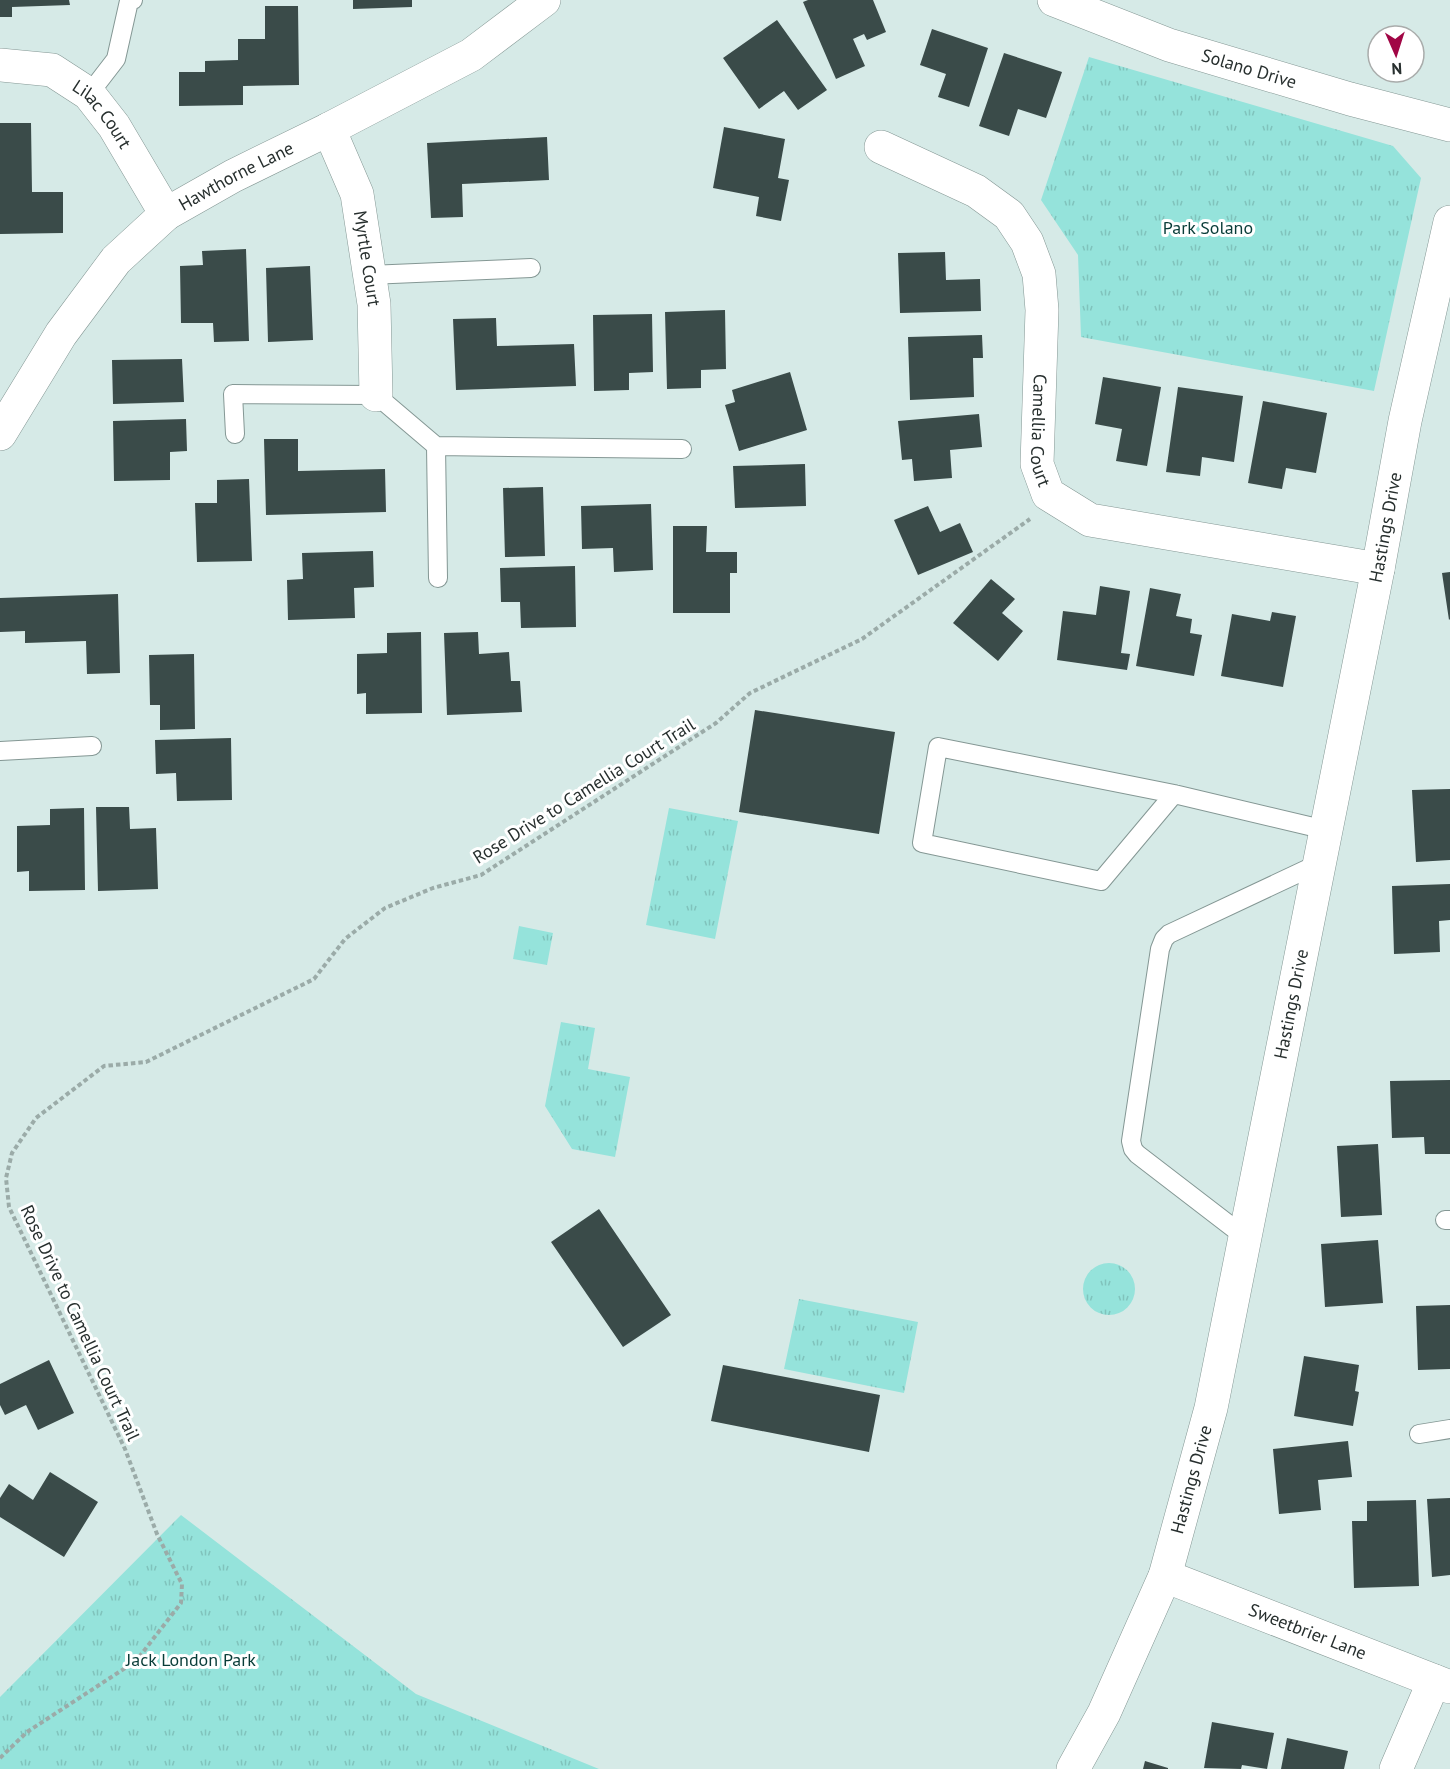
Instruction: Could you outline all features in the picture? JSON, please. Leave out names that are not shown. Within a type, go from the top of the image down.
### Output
[{"type":"street","name":"Hawthorne Lane","points":[[0,434],[61,334],[116,260],[166,214],[233,176],[471,56],[544,0]]},
{"type":"street","name":"Solano Drive","points":[[1054,0],[1169,45],[1350,99],[1450,125]]},
{"type":"street","name":"Lilac Court","points":[[0,64],[52,70],[89,94],[114,126],[166,214]]},
{"type":"street","name":"Myrtle Court","points":[[329,129],[357,194],[374,304],[376,395]]},
{"type":"street","name":"Camellia Court","points":[[881,147],[976,191],[1009,215],[1027,242],[1039,274],[1042,310],[1037,464],[1048,494],[1090,520],[1378,569]]},
{"type":"street","name":"Hastings Drive","points":[[1073,1769],[1104,1713],[1165,1576],[1211,1408],[1378,569],[1405,421],[1450,222]]},
{"type":"street","name":"Sweetbrier Lane","points":[[1165,1576],[1442,1684]]},
{"type":"street","points":[[1396,1769],[1442,1684]]},
{"type":"lane","points":[[89,94],[116,59],[130,0]]},
{"type":"lane","points":[[369,275],[531,268]]},
{"type":"lane","points":[[235,434],[233,394],[376,395],[436,446],[682,449]]},
{"type":"lane","points":[[436,446],[438,578]]},
{"type":"lane","points":[[0,751],[92,746]]},
{"type":"lane","points":[[1174,794],[1101,881],[922,843],[938,747],[1174,794],[1326,830]]},
{"type":"lane","points":[[1245,1237],[1133,1149],[1131,1141],[1160,949],[1169,934],[1318,864]]},
{"type":"lane","points":[[1419,1434],[1450,1429]]},
{"type":"path","name":"Rose Drive to Camellia Court Trail","points":[[0,1758],[27,1732],[136,1661],[181,1603],[182,1584],[157,1534],[125,1449],[9,1207],[6,1178],[12,1153],[36,1118],[104,1066],[146,1062],[314,979],[345,939],[385,908],[433,888],[481,875],[716,723],[750,693],[862,639],[1058,500]]},
{"type":"green space","name":"Park Solano","points":[[1089,57],[1393,146],[1421,178],[1374,391],[1081,337],[1078,255],[1041,200]]},
{"type":"green space","points":[[669,808],[738,821],[715,939],[646,925]]},
{"type":"green space","points":[[519,926],[553,933],[547,965],[513,959]]},
{"type":"green space","points":[[561,1022],[595,1028],[588,1069],[630,1077],[615,1157],[572,1149],[545,1106]]},
{"type":"green space","points":[[1109,1263],[1119,1265],[1127,1271],[1133,1279],[1135,1289],[1133,1299],[1127,1307],[1119,1313],[1109,1315],[1099,1313],[1091,1307],[1085,1299],[1083,1289],[1085,1279],[1091,1271],[1099,1265]]},
{"type":"green space","points":[[799,1299],[918,1322],[904,1393],[784,1369]]},
{"type":"green space","name":"Jack London Park","points":[[181,1515],[416,1694],[599,1769],[0,1769],[0,1697]]},
{"type":"building","points":[[0,0],[69,0],[70,5],[12,7],[12,17],[0,17]]},
{"type":"building","points":[[353,0],[412,0],[412,7],[353,9]]},
{"type":"building","points":[[808,0],[873,0],[886,32],[867,40],[864,34],[853,39],[865,66],[836,79],[803,2]]},
{"type":"building","points":[[265,6],[298,6],[299,85],[243,86],[243,105],[179,106],[179,72],[205,72],[205,61],[238,60],[238,39],[265,39]]},
{"type":"building","points":[[777,20],[827,90],[798,110],[784,91],[759,109],[723,58]]},
{"type":"building","points":[[932,29],[988,48],[969,107],[938,97],[946,74],[920,65]]},
{"type":"building","points":[[1004,53],[1062,72],[1046,118],[1018,109],[1009,136],[979,126]]},
{"type":"building","points":[[0,123],[31,123],[32,192],[63,192],[63,233],[0,234]]},
{"type":"building","points":[[724,127],[785,139],[778,178],[789,180],[781,221],[756,216],[759,197],[713,188]]},
{"type":"building","points":[[547,137],[549,180],[462,184],[463,217],[431,218],[427,143]]},
{"type":"building","points":[[246,249],[249,341],[214,342],[213,323],[181,323],[180,266],[203,265],[202,251]]},
{"type":"building","points":[[945,252],[946,280],[980,279],[981,311],[900,313],[898,253]]},
{"type":"building","points":[[310,266],[313,340],[268,342],[266,268]]},
{"type":"building","points":[[725,310],[726,369],[701,370],[701,388],[667,389],[665,312]]},
{"type":"building","points":[[652,314],[653,372],[629,373],[629,390],[594,391],[593,315]]},
{"type":"building","points":[[496,318],[497,346],[574,344],[576,386],[456,390],[453,319]]},
{"type":"building","points":[[982,335],[983,358],[973,358],[974,397],[910,400],[908,337]]},
{"type":"building","points":[[182,359],[184,402],[113,404],[112,360]]},
{"type":"building","points":[[790,372],[807,430],[739,451],[725,405],[735,402],[732,390]]},
{"type":"building","points":[[1103,377],[1161,387],[1147,466],[1116,461],[1122,429],[1095,424]]},
{"type":"building","points":[[1178,387],[1243,396],[1234,462],[1202,457],[1200,476],[1166,472]]},
{"type":"building","points":[[1263,401],[1327,413],[1316,473],[1286,468],[1282,489],[1248,483]]},
{"type":"building","points":[[979,414],[982,447],[950,450],[952,478],[914,481],[912,459],[902,460],[898,421]]},
{"type":"building","points":[[186,419],[187,451],[170,452],[170,480],[114,481],[113,421]]},
{"type":"building","points":[[264,439],[298,439],[298,471],[385,469],[386,512],[266,515]]},
{"type":"building","points":[[805,464],[806,506],[735,508],[733,466]]},
{"type":"building","points":[[249,479],[252,561],[197,562],[195,503],[217,503],[217,480]]},
{"type":"building","points":[[543,487],[545,556],[505,557],[503,488]]},
{"type":"building","points":[[651,504],[653,570],[614,572],[613,548],[582,549],[581,506]]},
{"type":"building","points":[[928,506],[940,532],[960,523],[973,552],[918,575],[894,520]]},
{"type":"building","points":[[673,526],[707,526],[706,552],[737,552],[737,573],[730,573],[730,613],[673,613]]},
{"type":"building","points":[[373,551],[374,587],[354,588],[355,618],[288,620],[287,580],[303,579],[302,553]]},
{"type":"building","points":[[575,566],[576,627],[521,628],[520,602],[501,602],[500,568]]},
{"type":"building","points":[[1450,572],[1450,619],[1449,620],[1442,573]]},
{"type":"building","points":[[991,579],[1015,599],[1002,613],[1023,631],[998,661],[953,623]]},
{"type":"building","points":[[1100,586],[1130,591],[1121,653],[1130,654],[1127,670],[1057,660],[1063,611],[1096,615]]},
{"type":"building","points":[[1150,588],[1181,594],[1176,616],[1192,619],[1190,633],[1202,635],[1194,676],[1136,666]]},
{"type":"building","points":[[118,594],[120,673],[87,674],[86,641],[25,643],[25,631],[0,632],[0,598]]},
{"type":"building","points":[[1272,612],[1296,616],[1283,687],[1221,676],[1232,614],[1270,621]]},
{"type":"building","points":[[421,632],[422,713],[366,714],[366,693],[357,694],[357,654],[387,653],[387,633]]},
{"type":"building","points":[[478,632],[479,654],[509,652],[511,681],[520,681],[522,712],[447,715],[444,633]]},
{"type":"building","points":[[194,654],[195,729],[160,730],[160,705],[150,705],[149,655]]},
{"type":"building","points":[[755,710],[895,732],[879,834],[739,812]]},
{"type":"building","points":[[231,738],[232,800],[177,801],[176,773],[156,774],[155,740]]},
{"type":"building","points":[[1450,789],[1450,860],[1416,862],[1412,790]]},
{"type":"building","points":[[96,807],[129,807],[130,829],[156,828],[158,889],[98,891]]},
{"type":"building","points":[[84,808],[85,890],[29,891],[29,871],[17,872],[17,826],[50,825],[50,809]]},
{"type":"building","points":[[1450,884],[1450,920],[1439,921],[1440,952],[1394,954],[1392,886]]},
{"type":"building","points":[[1450,1080],[1450,1154],[1425,1154],[1424,1137],[1392,1138],[1390,1081]]},
{"type":"building","points":[[1378,1144],[1382,1215],[1341,1217],[1337,1146]]},
{"type":"building","points":[[599,1209],[671,1315],[623,1347],[551,1242]]},
{"type":"building","points":[[1378,1240],[1383,1303],[1325,1307],[1321,1244]]},
{"type":"building","points":[[1450,1305],[1450,1369],[1418,1370],[1416,1306]]},
{"type":"building","points":[[1304,1356],[1359,1365],[1355,1391],[1359,1392],[1353,1426],[1294,1416]]},
{"type":"building","points":[[49,1360],[74,1413],[38,1430],[26,1405],[5,1415],[0,1405],[0,1384]]},
{"type":"building","points":[[723,1365],[880,1395],[869,1452],[711,1421]]},
{"type":"building","points":[[1348,1441],[1352,1477],[1318,1480],[1321,1510],[1279,1514],[1273,1449]]},
{"type":"building","points":[[50,1472],[98,1502],[64,1557],[0,1517],[0,1498],[9,1484],[33,1500]]},
{"type":"building","points":[[1450,1498],[1450,1575],[1432,1577],[1427,1499]]},
{"type":"building","points":[[1416,1500],[1419,1586],[1354,1588],[1352,1521],[1367,1521],[1367,1501]]},
{"type":"building","points":[[1212,1722],[1274,1733],[1267,1769],[1242,1765],[1241,1769],[1204,1768]]},
{"type":"building","points":[[1287,1738],[1348,1751],[1344,1769],[1281,1769]]},
{"type":"building","points":[[1145,1761],[1168,1768],[1168,1769],[1143,1769]]}]
